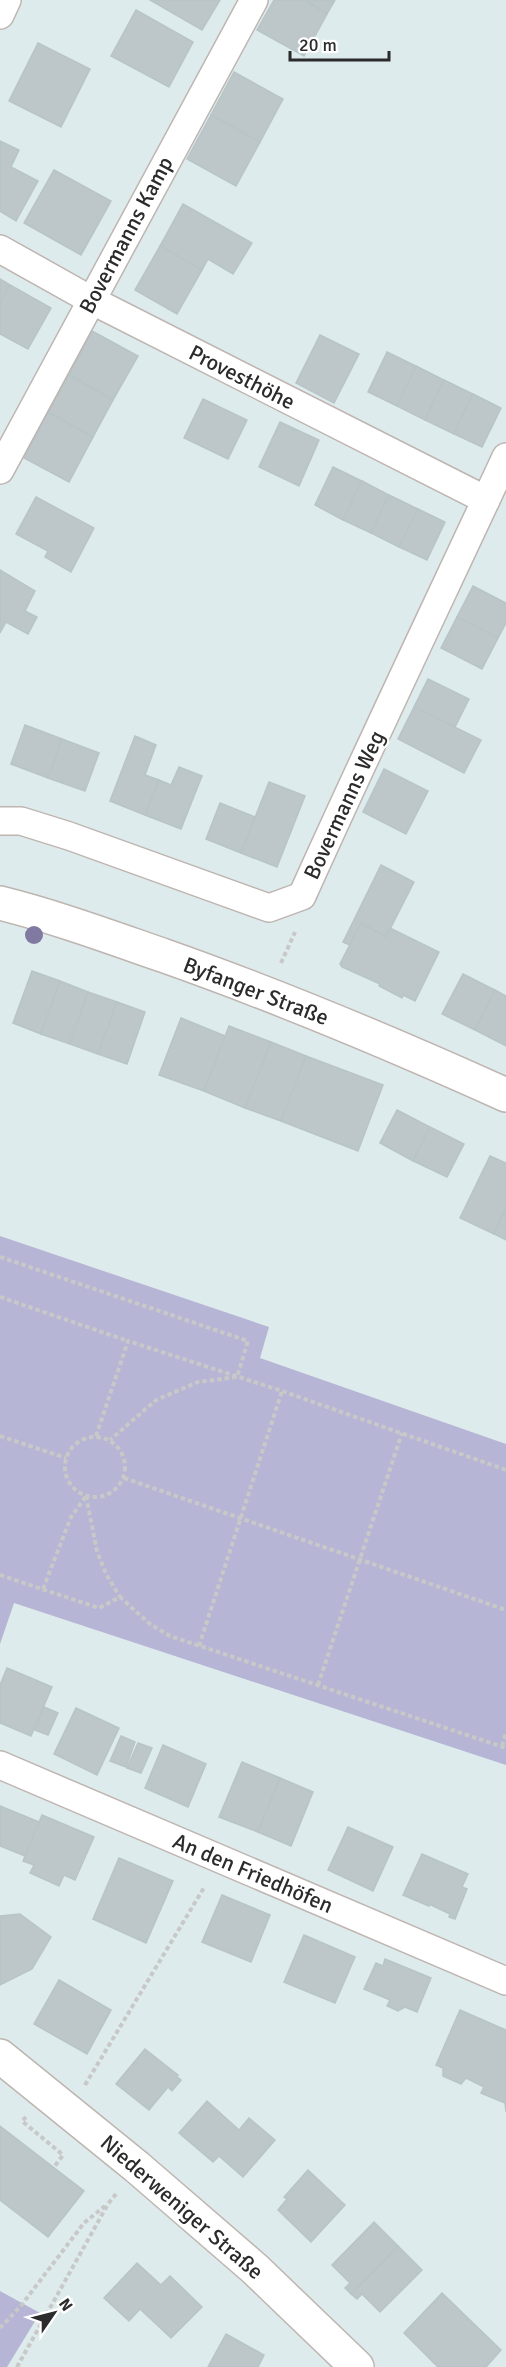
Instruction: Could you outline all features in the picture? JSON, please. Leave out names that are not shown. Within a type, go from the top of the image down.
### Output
[{"type":"street","points":[[0,15],[7,0]]},
{"type":"street","name":"Bovermanns Kamp","points":[[0,470],[254,0]]},
{"type":"street","name":"Provesthöhe","points":[[0,249],[91,300],[486,500]]},
{"type":"street","name":"Bovermanns Weg","points":[[0,821],[21,821],[69,836],[269,908],[302,896],[387,714],[416,646],[506,457]]},
{"type":"street","name":"Byfanger Straße","points":[[0,903],[52,916],[267,992],[506,1095]]},
{"type":"street","name":"An den Friedhöfen","points":[[0,1765],[506,1981]]},
{"type":"street","name":"Niederweniger Straße","points":[[0,2056],[137,2167],[255,2269],[357,2367]]},
{"type":"path","points":[[0,1257],[248,1341],[237,1377]]},
{"type":"path","points":[[0,1298],[282,1391],[506,1470]]},
{"type":"path","points":[[96,1436],[128,1341]]},
{"type":"path","points":[[110,1440],[156,1400],[198,1382],[237,1377]]},
{"type":"path","points":[[199,1646],[282,1391]]},
{"type":"path","points":[[318,1685],[402,1433]]},
{"type":"path","points":[[0,1436],[66,1458]]},
{"type":"path","points":[[96,1436],[110,1440],[123,1453],[126,1470],[124,1478],[112,1492],[104,1496],[86,1496],[77,1491],[66,1477],[66,1458],[78,1442],[86,1437],[96,1436]]},
{"type":"path","points":[[124,1478],[506,1610]]},
{"type":"path","points":[[43,1589],[71,1517],[86,1496]]},
{"type":"path","points":[[86,1496],[97,1551],[106,1574],[120,1597],[150,1624],[170,1636],[504,1747],[506,1733]]},
{"type":"path","points":[[0,1575],[99,1608],[120,1597]]},
{"type":"path","points":[[69,2111],[221,1859]]},
{"type":"path","points":[[22,2121],[63,2155],[54,2167]]},
{"type":"path","points":[[17,2367],[108,2204],[137,2167]]},
{"type":"path","points":[[0,2328],[38,2284],[84,2223],[108,2204]]},
{"type":"shaded area","points":[[0,1236],[269,1327],[260,1358],[506,1444],[506,1765],[14,1603],[0,1644]]},
{"type":"shaded area","points":[[0,2291],[40,2313],[7,2367],[0,2367]]},
{"type":"building","points":[[150,0],[220,0],[202,30]]},
{"type":"building","points":[[274,0],[305,0],[327,14],[304,56],[257,30]]},
{"type":"building","points":[[305,0],[335,0],[327,14]]},
{"type":"building","points":[[136,10],[193,42],[169,87],[111,56]]},
{"type":"building","points":[[38,43],[90,69],[61,127],[9,101]]},
{"type":"building","points":[[234,72],[283,99],[260,142],[211,115]]},
{"type":"building","points":[[211,115],[260,142],[236,186],[187,159]]},
{"type":"building","points":[[0,141],[19,150],[11,167],[38,181],[16,221],[0,211]]},
{"type":"building","points":[[54,170],[111,201],[81,255],[24,223]]},
{"type":"building","points":[[183,204],[252,243],[233,274],[208,259],[202,270],[160,246]]},
{"type":"building","points":[[160,246],[202,270],[177,314],[135,290]]},
{"type":"building","points":[[0,279],[10,285],[0,303]]},
{"type":"building","points":[[10,285],[51,308],[28,349],[0,334],[0,303]]},
{"type":"building","points":[[92,331],[138,356],[113,400],[69,375]]},
{"type":"building","points":[[320,335],[359,354],[334,403],[296,383]]},
{"type":"building","points":[[387,352],[416,366],[397,406],[368,392]]},
{"type":"building","points":[[416,366],[444,380],[425,420],[397,406]]},
{"type":"building","points":[[69,375],[113,400],[93,437],[48,412]]},
{"type":"building","points":[[444,380],[473,394],[454,434],[425,420]]},
{"type":"building","points":[[473,394],[501,408],[482,447],[454,434]]},
{"type":"building","points":[[203,399],[247,420],[228,459],[184,438]]},
{"type":"building","points":[[48,412],[93,437],[69,482],[24,458]]},
{"type":"building","points":[[280,422],[319,440],[299,486],[259,467]]},
{"type":"building","points":[[333,467],[362,481],[343,520],[315,505]]},
{"type":"building","points":[[362,481],[389,495],[371,533],[343,520]]},
{"type":"building","points":[[389,495],[418,509],[399,547],[371,533]]},
{"type":"building","points":[[36,497],[94,528],[71,572],[45,557],[48,551],[16,534]]},
{"type":"building","points":[[418,509],[445,522],[427,560],[399,547]]},
{"type":"building","points":[[0,570],[35,591],[25,611],[37,617],[28,634],[6,622],[0,633]]},
{"type":"building","points":[[473,586],[506,603],[506,623],[498,638],[457,617]]},
{"type":"building","points":[[457,617],[498,638],[482,669],[441,648]]},
{"type":"building","points":[[428,679],[469,699],[455,727],[414,707]]},
{"type":"building","points":[[414,707],[481,740],[464,773],[398,739]]},
{"type":"building","points":[[25,725],[62,739],[48,778],[11,764]]},
{"type":"building","points":[[135,736],[156,745],[145,775],[159,780],[145,815],[110,801]]},
{"type":"building","points":[[62,739],[99,753],[85,791],[48,778]]},
{"type":"building","points":[[179,767],[202,776],[181,829],[145,815],[159,780],[171,785]]},
{"type":"building","points":[[384,769],[428,791],[406,834],[363,812]]},
{"type":"building","points":[[269,782],[305,796],[277,867],[241,853]]},
{"type":"building","points":[[220,803],[255,817],[241,853],[206,839]]},
{"type":"building","points":[[381,865],[414,882],[386,937],[361,923],[350,945],[343,942]]},
{"type":"building","points":[[361,923],[386,937],[390,928],[439,952],[415,1001],[403,995],[402,998],[379,986],[380,984],[342,967],[340,964]]},
{"type":"building","points":[[32,971],[60,981],[41,1034],[13,1023]]},
{"type":"building","points":[[463,974],[495,990],[475,1030],[442,1014]]},
{"type":"building","points":[[60,981],[88,992],[70,1044],[41,1034]]},
{"type":"building","points":[[495,990],[506,996],[506,1046],[475,1030]]},
{"type":"building","points":[[88,992],[117,1002],[98,1054],[70,1044]]},
{"type":"building","points":[[117,1002],[145,1012],[127,1064],[98,1054]]},
{"type":"building","points":[[181,1018],[225,1036],[204,1091],[159,1075]]},
{"type":"building","points":[[229,1026],[271,1042],[245,1108],[204,1091]]},
{"type":"building","points":[[271,1042],[306,1056],[281,1121],[245,1108]]},
{"type":"building","points":[[306,1056],[383,1085],[358,1151],[281,1121]]},
{"type":"building","points":[[397,1110],[430,1127],[413,1161],[380,1143]]},
{"type":"building","points":[[430,1127],[464,1144],[447,1177],[413,1161]]},
{"type":"building","points":[[490,1156],[506,1163],[506,1208],[494,1234],[460,1218]]},
{"type":"building","points":[[506,1208],[506,1240],[494,1234]]},
{"type":"building","points":[[7,1668],[52,1687],[31,1736],[0,1723],[0,1685]]},
{"type":"building","points":[[44,1707],[58,1713],[48,1735],[35,1730]]},
{"type":"building","points":[[76,1708],[119,1728],[97,1775],[54,1754]]},
{"type":"building","points":[[121,1736],[135,1742],[126,1767],[110,1761]]},
{"type":"building","points":[[138,1743],[152,1748],[141,1773],[127,1768]]},
{"type":"building","points":[[163,1745],[206,1764],[188,1807],[145,1788]]},
{"type":"building","points":[[242,1762],[280,1778],[258,1832],[219,1817]]},
{"type":"building","points":[[280,1778],[313,1792],[291,1846],[258,1832]]},
{"type":"building","points":[[0,1806],[39,1822],[25,1856],[0,1846]]},
{"type":"building","points":[[42,1815],[94,1837],[75,1880],[64,1875],[59,1886],[30,1873],[34,1865],[23,1861]]},
{"type":"building","points":[[348,1827],[393,1847],[373,1891],[328,1870]]},
{"type":"building","points":[[422,1854],[468,1874],[462,1887],[467,1889],[455,1919],[449,1917],[450,1914],[429,1904],[429,1906],[403,1895]]},
{"type":"building","points":[[119,1858],[173,1881],[146,1943],[93,1919]]},
{"type":"building","points":[[222,1895],[270,1915],[251,1962],[202,1942]]},
{"type":"building","points":[[20,1914],[51,1937],[32,1969],[0,1985],[0,1916]]},
{"type":"building","points":[[304,1935],[355,1957],[335,2003],[284,1982]]},
{"type":"building","points":[[385,1959],[431,1978],[417,2012],[405,2007],[398,2011],[387,2006],[390,2000],[364,1989],[376,1963],[383,1966]]},
{"type":"building","points":[[59,1980],[111,2010],[87,2054],[34,2024]]},
{"type":"building","points":[[460,2010],[506,2030],[506,2112],[505,2103],[481,2093],[484,2087],[466,2078],[461,2084],[443,2076],[443,2068],[436,2065]]},
{"type":"building","points":[[145,2049],[178,2075],[176,2076],[181,2080],[172,2091],[168,2087],[149,2110],[116,2084]]},
{"type":"building","points":[[207,2101],[239,2130],[249,2118],[275,2140],[243,2177],[219,2156],[213,2162],[179,2133]]},
{"type":"building","points":[[0,2126],[84,2191],[48,2237],[0,2200]]},
{"type":"building","points":[[308,2170],[345,2205],[311,2242],[278,2210],[287,2199],[284,2197]]},
{"type":"building","points":[[374,2222],[398,2246],[351,2294],[345,2288],[350,2283],[332,2265]]},
{"type":"building","points":[[398,2246],[422,2270],[380,2312],[362,2294],[357,2299],[351,2294]]},
{"type":"building","points":[[137,2263],[161,2285],[170,2276],[202,2307],[171,2338],[140,2309],[129,2321],[104,2298]]},
{"type":"building","points":[[442,2293],[501,2350],[486,2367],[438,2367],[404,2333]]},
{"type":"building","points":[[226,2334],[264,2355],[258,2367],[208,2367]]}]
